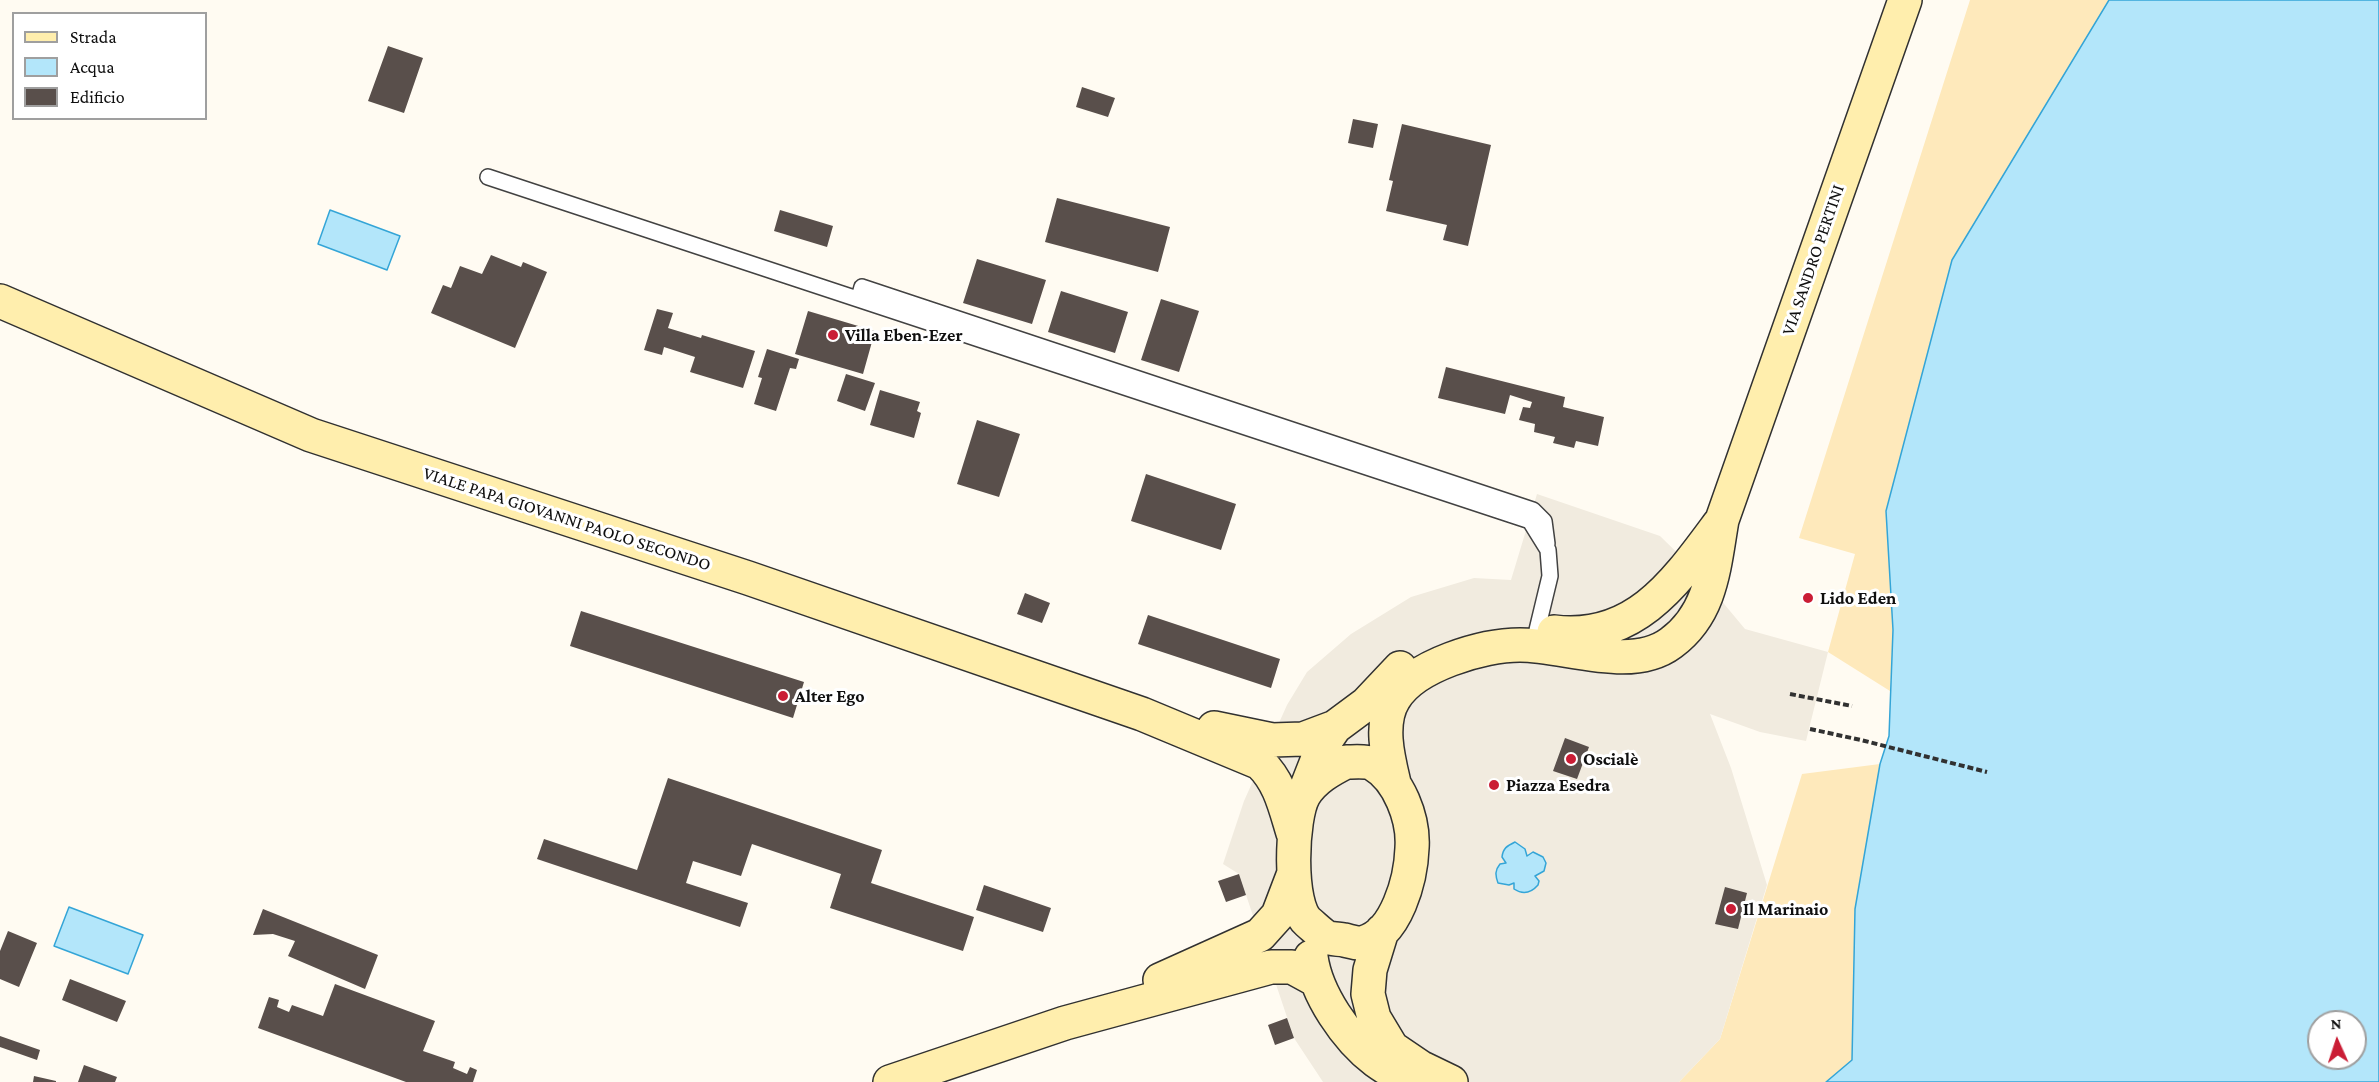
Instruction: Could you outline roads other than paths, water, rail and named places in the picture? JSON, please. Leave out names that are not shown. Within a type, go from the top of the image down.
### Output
[{"type":"street","name":"VIA SANDRO PERTINI","points":[[1722,520],[1905,0]]},
{"type":"street","name":"VIALE PAPA GIOVANNI PAOLO SECONDO","points":[[0,302],[311,435],[748,578],[1142,714]]},
{"type":"street","points":[[1142,714],[1272,740],[1321,737],[1366,704],[1401,667],[1428,650],[1477,633],[1499,630],[1537,630],[1575,635],[1605,630],[1622,623],[1645,609],[1689,565],[1722,520]]},
{"type":"street","points":[[1383,773],[1388,720],[1393,699],[1409,682],[1435,666],[1498,646],[1521,645],[1631,656],[1656,652],[1672,642],[1694,619],[1710,588],[1722,520]]},
{"type":"street","points":[[1645,609],[1668,622],[1672,642]]},
{"type":"street","points":[[1142,714],[1260,763],[1271,774],[1281,794],[1293,833],[1296,894],[1305,919],[1306,969],[1349,1033],[1376,1061],[1413,1082]]},
{"type":"street","points":[[890,1082],[1065,1023],[1271,967],[1306,969],[1372,937],[1396,913],[1406,886],[1413,846],[1407,812],[1383,773],[1321,737]]},
{"type":"street","points":[[1293,833],[1321,737]]},
{"type":"street","points":[[1304,794],[1324,773],[1346,762],[1383,773]]},
{"type":"street","points":[[1065,1023],[1260,935],[1278,915],[1295,870]]},
{"type":"street","points":[[1305,919],[1327,938],[1372,937]]},
{"type":"street","points":[[1372,937],[1368,994],[1374,1018],[1392,1048],[1451,1082]]},
{"type":"lane","points":[[488,177],[1530,521],[1548,550],[1550,576],[1537,630]]},
{"type":"water","points":[[2109,0],[2379,0],[2379,1082],[1826,1082],[1852,1060],[1855,909],[1880,764],[1889,736],[1893,630],[1886,511],[1952,260]]},
{"type":"water","points":[[330,210],[400,236],[387,270],[318,244]]},
{"type":"water","points":[[1515,842],[1525,849],[1527,856],[1533,852],[1543,857],[1546,863],[1544,871],[1535,876],[1539,881],[1538,885],[1527,892],[1514,889],[1514,883],[1509,885],[1498,883],[1496,878],[1498,866],[1506,863],[1502,857],[1503,851]]},
{"type":"water","points":[[69,907],[143,935],[128,974],[54,946]]},
{"type":"place","name":"Villa Eben-Ezer","points":[[833,335]]},
{"type":"place","name":"Lido Eden","points":[[1808,598]]},
{"type":"place","name":"Alter Ego","points":[[783,696]]},
{"type":"place","name":"Oscialè","points":[[1571,759]]},
{"type":"place","name":"Piazza Esedra","points":[[1494,785]]},
{"type":"place","name":"Il Marinaio","points":[[1731,909]]}]
